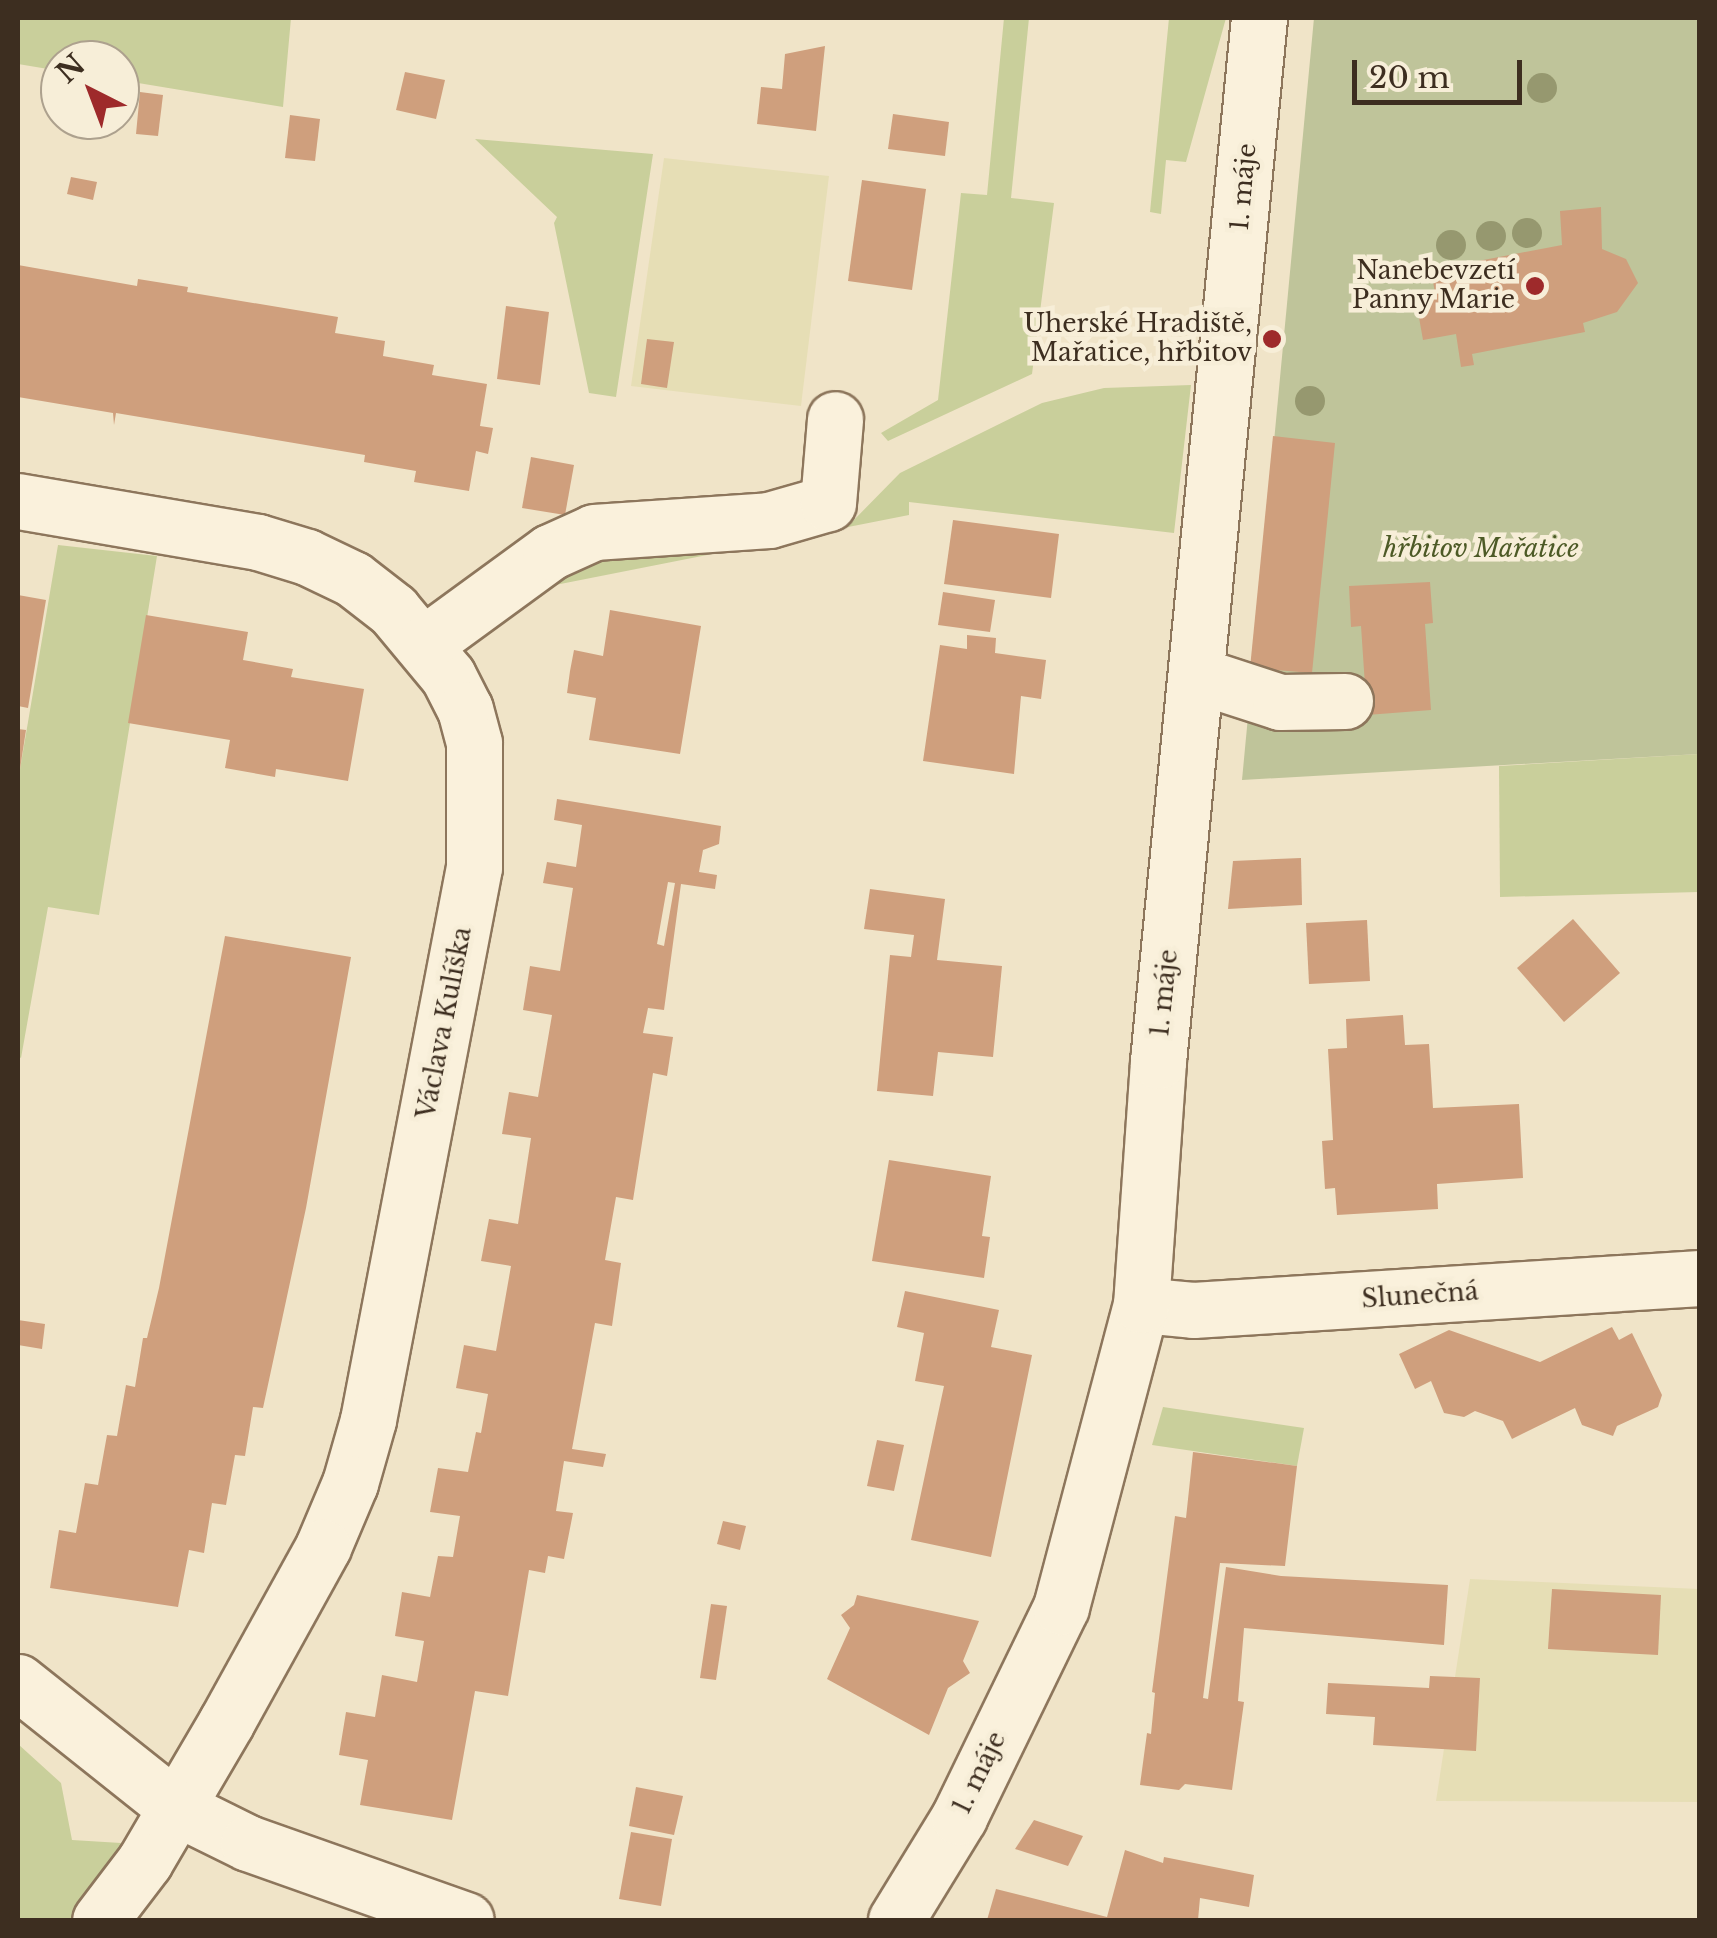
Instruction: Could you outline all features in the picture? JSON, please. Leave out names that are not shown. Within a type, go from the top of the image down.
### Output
[{"type":"street","name":"1. máje","points":[[896,1920],[960,1817],[1061,1607],[1141,1305],[1158,1061],[1260,18]]},
{"type":"street","points":[[424,644],[550,552],[594,532],[768,520],[828,503],[835,419]]},
{"type":"street","name":"Václava Kulíška","points":[[18,501],[258,542],[307,557],[353,580],[393,610],[424,644],[465,709],[474,743],[474,868],[368,1420],[350,1483],[323,1548],[176,1808],[145,1861],[100,1920]]},
{"type":"street","points":[[1196,676],[1280,702],[1344,701]]},
{"type":"street","name":"Slunečná","points":[[1141,1305],[1193,1310],[1700,1278]]},
{"type":"street","points":[[18,1682],[176,1808],[248,1843],[466,1920]]},
{"type":"shaded area","points":[[664,158],[829,176],[801,406],[631,386]]},
{"type":"shaded area","points":[[1470,1579],[1699,1589],[1699,1802],[1436,1801]]},
{"type":"green space","points":[[18,18],[291,18],[283,107],[140,83],[140,40],[40,40],[40,68],[18,64]]},
{"type":"green space","points":[[1004,18],[1029,18],[1011,198],[1054,203],[1032,374],[888,441],[881,433],[938,400],[961,193],[987,195]]},
{"type":"green space","points":[[1169,18],[1226,18],[1186,162],[1166,160],[1161,214],[1150,212]]},
{"type":"green space","name":"hřbitov Mařatice","points":[[1314,18],[1699,18],[1699,754],[1242,780]]},
{"type":"green space","points":[[475,139],[653,154],[616,397],[589,393],[554,223],[557,217]]},
{"type":"green space","points":[[1191,385],[1174,533],[909,502],[909,515],[530,590],[557,568],[670,540],[849,525],[900,473],[1042,403],[1104,388]]},
{"type":"green space","points":[[58,545],[157,556],[99,915],[48,907],[21,1058],[18,781]]},
{"type":"green space","points":[[1699,754],[1699,892],[1500,897],[1499,766]]},
{"type":"green space","points":[[1163,1407],[1304,1428],[1297,1466],[1152,1445]]},
{"type":"green space","points":[[18,1744],[61,1783],[72,1840],[121,1843],[118,1870],[77,1920],[18,1920]]},
{"type":"building","points":[[825,46],[816,131],[757,124],[761,87],[782,89],[785,54]]},
{"type":"building","points":[[405,72],[445,80],[436,119],[396,110]]},
{"type":"building","points":[[140,92],[163,95],[158,136],[140,134]]},
{"type":"building","points":[[893,114],[949,122],[945,156],[888,149]]},
{"type":"building","points":[[290,115],[320,119],[315,161],[285,158]]},
{"type":"building","points":[[71,177],[97,182],[93,200],[67,194]]},
{"type":"building","points":[[862,180],[926,189],[912,290],[848,281]]},
{"type":"building","name":"Nanebevzetí Panny Marie","points":[[1601,207],[1602,249],[1626,259],[1638,283],[1617,312],[1583,323],[1585,332],[1472,354],[1474,365],[1461,367],[1456,334],[1423,340],[1415,295],[1435,293],[1431,270],[1562,245],[1560,211]]},
{"type":"building","points":[[18,265],[137,286],[138,279],[188,287],[187,292],[338,317],[335,333],[385,341],[383,356],[434,365],[432,375],[487,384],[480,426],[493,428],[488,454],[476,451],[469,491],[414,482],[416,471],[364,462],[365,455],[116,413],[114,425],[113,413],[18,397]]},
{"type":"building","points":[[506,306],[549,312],[540,385],[497,379]]},
{"type":"building","points":[[647,339],[674,342],[667,388],[641,384]]},
{"type":"building","points":[[1273,436],[1335,443],[1312,673],[1250,668]]},
{"type":"building","points":[[531,457],[574,465],[565,515],[522,508]]},
{"type":"building","points":[[953,520],[1059,534],[1051,598],[944,584]]},
{"type":"building","points":[[1430,582],[1433,623],[1425,624],[1431,710],[1367,715],[1361,626],[1351,627],[1349,586]]},
{"type":"building","points":[[943,592],[995,600],[990,632],[938,625]]},
{"type":"building","points":[[18,595],[46,600],[28,708],[18,706]]},
{"type":"building","points":[[610,610],[701,626],[680,754],[589,740],[596,698],[567,693],[570,671],[574,650],[603,656]]},
{"type":"building","points":[[146,615],[248,632],[243,660],[293,669],[291,677],[364,689],[348,781],[276,769],[275,777],[225,768],[230,740],[128,723]]},
{"type":"building","points":[[967,635],[996,638],[995,653],[1046,660],[1041,699],[1021,696],[1014,774],[923,761],[940,645],[967,649]]},
{"type":"building","points":[[18,729],[26,730],[20,769],[18,769]]},
{"type":"building","points":[[557,799],[721,826],[719,844],[703,850],[699,872],[717,875],[715,889],[681,884],[664,1010],[648,1008],[643,1033],[673,1037],[667,1076],[653,1073],[633,1200],[616,1197],[605,1260],[621,1263],[612,1326],[595,1323],[572,1449],[606,1454],[603,1467],[564,1461],[556,1511],[573,1513],[564,1559],[548,1556],[545,1573],[529,1570],[508,1696],[475,1691],[452,1820],[360,1805],[368,1760],[339,1755],[346,1712],[375,1717],[382,1675],[417,1682],[424,1641],[395,1636],[402,1592],[430,1597],[438,1556],[453,1557],[460,1516],[430,1512],[438,1468],[468,1472],[476,1432],[481,1433],[488,1394],[456,1388],[464,1345],[496,1351],[511,1266],[481,1261],[489,1219],[518,1224],[531,1138],[502,1134],[509,1092],[538,1097],[552,1015],[523,1010],[530,966],[560,971],[573,888],[543,883],[547,862],[576,867],[582,825],[554,820]],"holes":[[[668,882],[675,883],[664,946],[657,944]]]},
{"type":"building","points":[[1301,858],[1302,905],[1228,909],[1233,861]]},
{"type":"building","points":[[870,889],[945,899],[937,960],[1002,966],[993,1057],[938,1052],[933,1096],[877,1091],[890,955],[911,957],[914,935],[864,929]]},
{"type":"building","points":[[1573,919],[1620,973],[1564,1022],[1517,968]]},
{"type":"building","points":[[1367,920],[1370,981],[1309,984],[1306,923]]},
{"type":"building","points":[[225,936],[351,957],[306,1208],[263,1408],[253,1407],[245,1456],[235,1455],[226,1505],[212,1503],[204,1553],[189,1550],[178,1607],[50,1588],[59,1530],[76,1533],[85,1483],[98,1485],[107,1435],[117,1436],[126,1385],[135,1387],[143,1338],[147,1338],[159,1288]]},
{"type":"building","points":[[1403,1015],[1405,1045],[1429,1044],[1433,1108],[1519,1104],[1523,1178],[1437,1184],[1438,1209],[1337,1215],[1335,1188],[1325,1189],[1322,1141],[1333,1140],[1328,1049],[1347,1048],[1346,1019]]},
{"type":"building","points":[[889,1160],[991,1176],[982,1236],[990,1237],[984,1278],[872,1261]]},
{"type":"building","points":[[905,1291],[999,1310],[991,1347],[1032,1355],[991,1557],[911,1540],[944,1386],[915,1381],[924,1333],[897,1327]]},
{"type":"building","points":[[18,1320],[45,1324],[42,1349],[18,1345]]},
{"type":"building","points":[[1612,1327],[1619,1340],[1632,1333],[1662,1395],[1658,1407],[1617,1426],[1613,1436],[1582,1425],[1575,1408],[1512,1439],[1503,1421],[1475,1411],[1464,1417],[1444,1413],[1431,1381],[1415,1389],[1399,1354],[1449,1330],[1540,1362]]},
{"type":"building","points":[[877,1440],[904,1445],[894,1491],[867,1486]]},
{"type":"building","points":[[1193,1452],[1297,1466],[1285,1566],[1220,1563],[1203,1698],[1208,1699],[1226,1567],[1281,1576],[1448,1585],[1444,1645],[1244,1628],[1238,1701],[1244,1702],[1232,1790],[1185,1784],[1179,1790],[1140,1785],[1147,1733],[1151,1734],[1155,1693],[1152,1692],[1175,1516],[1186,1518]]},
{"type":"building","points":[[723,1521],[746,1526],[740,1550],[717,1544]]},
{"type":"building","points":[[1552,1589],[1661,1595],[1658,1655],[1548,1649]]},
{"type":"building","points":[[857,1595],[979,1621],[963,1661],[970,1673],[948,1688],[929,1735],[827,1679],[850,1628],[841,1615],[854,1605]]},
{"type":"building","points":[[711,1604],[727,1606],[716,1680],[700,1678]]},
{"type":"building","points":[[1430,1676],[1480,1678],[1476,1751],[1373,1745],[1375,1717],[1326,1714],[1328,1683],[1429,1688]]},
{"type":"building","points":[[636,1787],[683,1796],[674,1835],[629,1826]]},
{"type":"building","points":[[1034,1820],[1083,1836],[1068,1866],[1015,1849]]},
{"type":"building","points":[[631,1832],[672,1839],[661,1906],[619,1899]]},
{"type":"building","points":[[1125,1850],[1163,1863],[1164,1857],[1254,1875],[1249,1907],[1200,1898],[1198,1920],[987,1920],[996,1889],[1107,1917]]},
{"type":"place","name":"Nanebevzetí Panny Marie","points":[[1535,286]]},
{"type":"place","name":"Uherské Hradiště, Mařatice, hřbitov","points":[[1272,339]]}]
